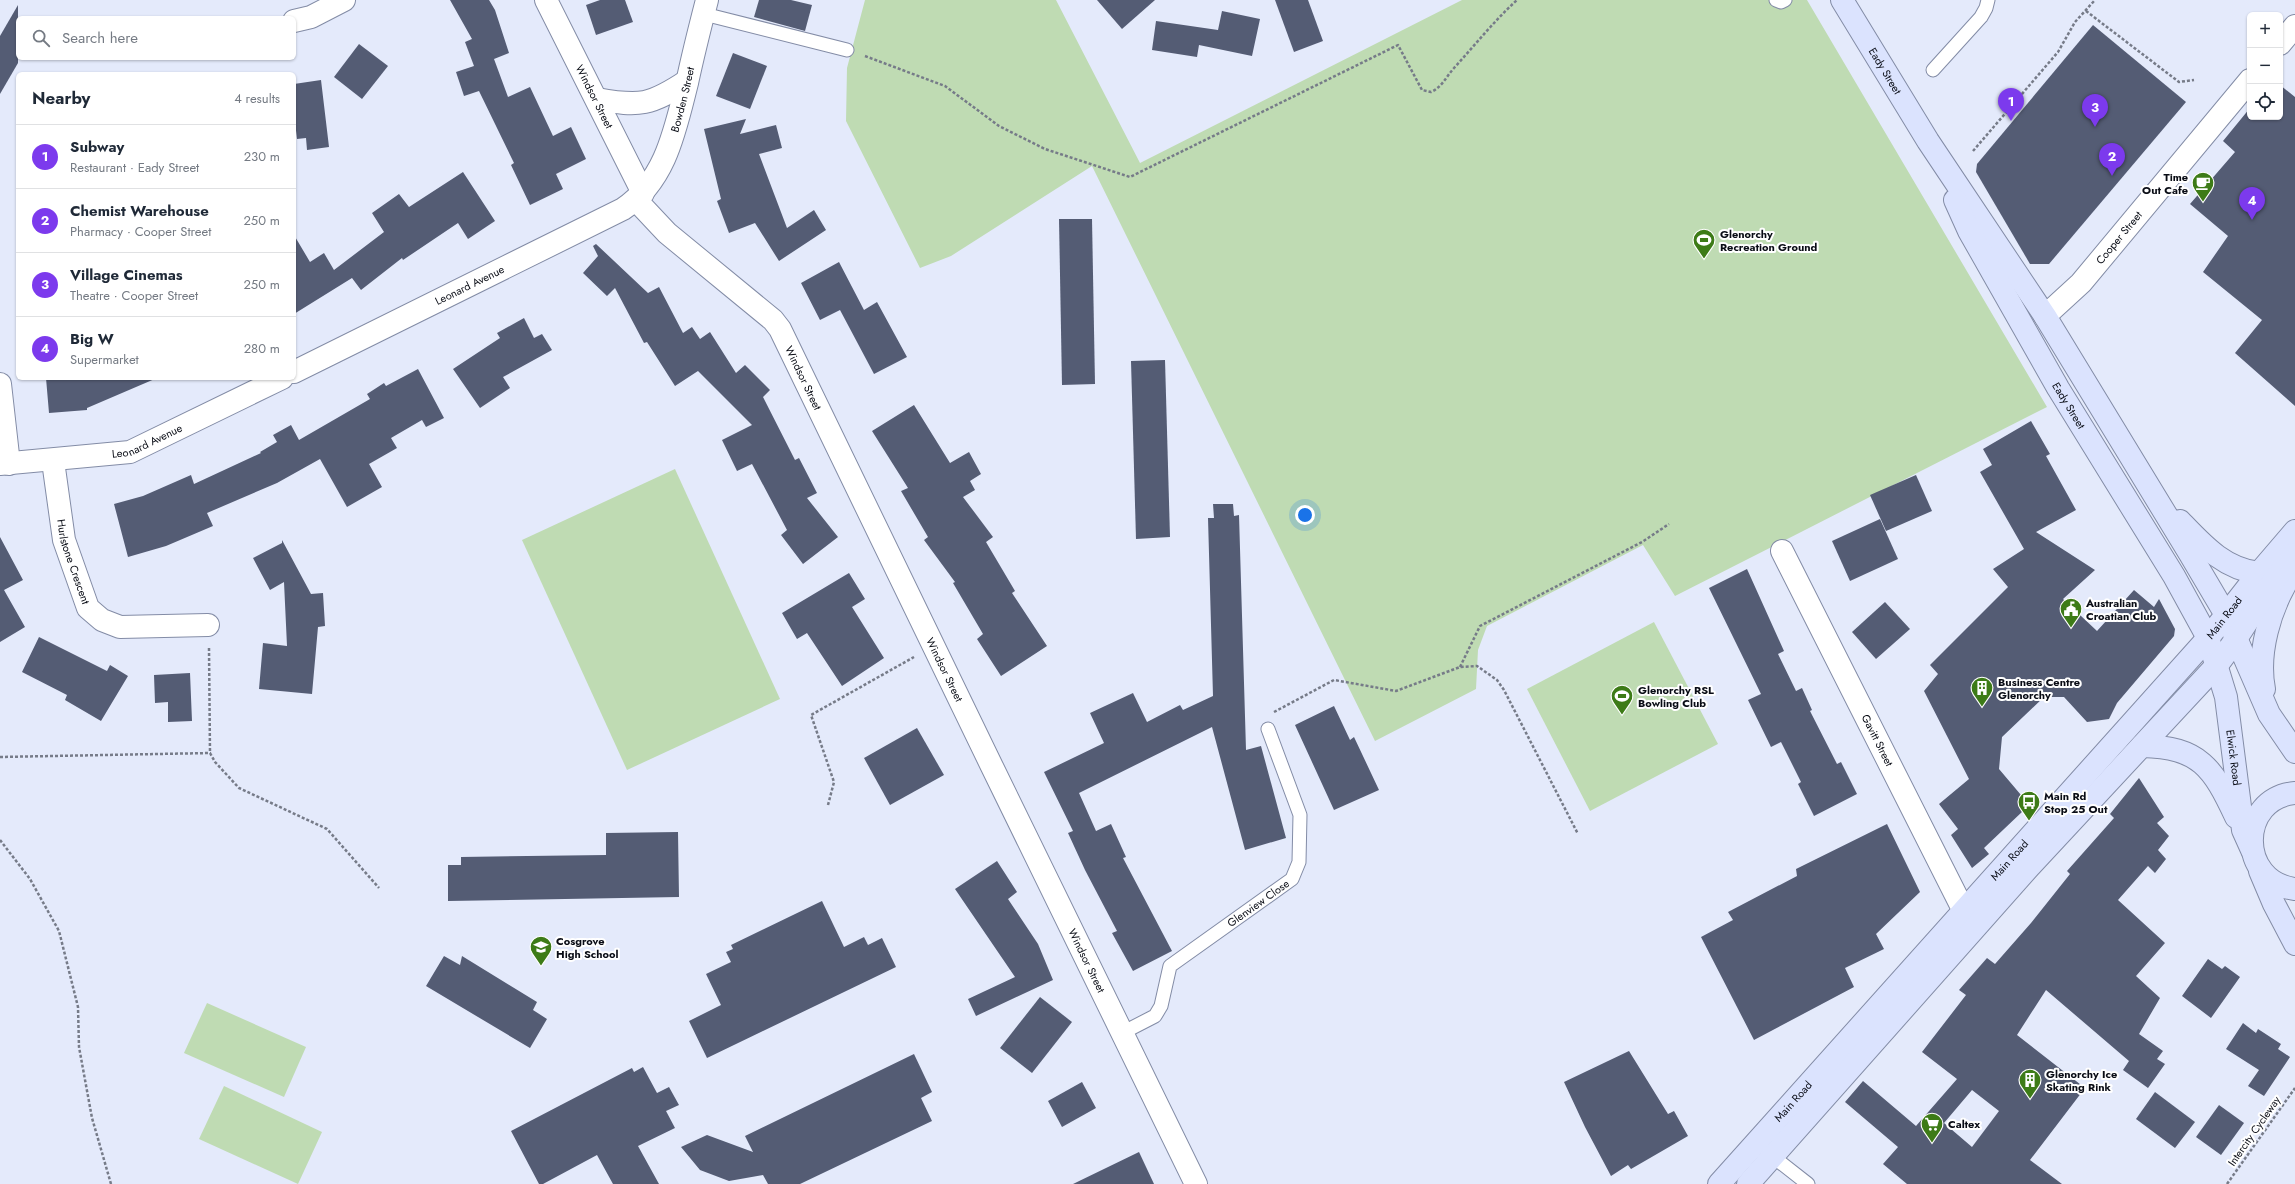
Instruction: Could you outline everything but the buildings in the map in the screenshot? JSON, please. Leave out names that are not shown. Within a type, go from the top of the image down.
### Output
[{"type":"main road","name":"Eady Street","points":[[1842,0],[1928,141],[2045,316],[2226,615],[2238,639]]},
{"type":"main road","name":"Eady Street","points":[[1928,141],[1969,231],[2058,388],[2174,576],[2208,638],[2218,664]]},
{"type":"main road","points":[[2151,490],[2194,536],[2218,557],[2234,567],[2259,573]]},
{"type":"main road","name":"Main Road","points":[[1748,1184],[1773,1156],[1968,920],[2208,638],[2259,573],[2295,531]]},
{"type":"main road","name":"Main Road","points":[[1719,1184],[1755,1144],[1968,920],[2142,746],[2218,664],[2238,639],[2268,588],[2295,554]]},
{"type":"main road","points":[[2270,714],[2262,671],[2265,646],[2277,602],[2295,570]]},
{"type":"main road","points":[[2238,639],[2270,714],[2295,752]]},
{"type":"main road","name":"Elwick Road","points":[[2218,664],[2230,718],[2242,830],[2274,904],[2295,944]]},
{"type":"main road","points":[[2142,746],[2173,748],[2193,756],[2203,764],[2225,793],[2242,830]]},
{"type":"main road","points":[[2295,793],[2275,799],[2262,810],[2252,833],[2255,858],[2272,882],[2295,889]]},
{"type":"street","points":[[296,21],[311,17],[344,0]]},
{"type":"street","name":"Windsor Street","points":[[546,0],[597,99],[640,196],[667,233],[773,320],[780,329],[932,646],[991,762],[1196,1184]]},
{"type":"street","name":"Bowden Street","points":[[640,196],[655,178],[666,157],[675,132],[706,7]]},
{"type":"street","points":[[2283,40],[2295,26]]},
{"type":"street","points":[[597,99],[638,104],[661,98],[687,81]]},
{"type":"street","name":"Cooper Street","points":[[2045,316],[2081,283],[2247,84]]},
{"type":"street","name":"Leonard Avenue","points":[[296,371],[623,209],[640,196]]},
{"type":"street","name":"Leonard Avenue","points":[[4,464],[53,461],[130,452],[278,380]]},
{"type":"street","points":[[0,384],[4,464]]},
{"type":"street","name":"Hurlstone Crescent","points":[[53,461],[64,540],[88,608],[102,620],[120,627],[208,625]]},
{"type":"street","name":"Gavitt Street","points":[[1782,551],[1968,920]]},
{"type":"lane","points":[[1776,0],[1781,2],[1785,0]]},
{"type":"lane","points":[[1933,70],[1981,18],[1988,0]]},
{"type":"lane","points":[[706,7],[847,50]]},
{"type":"lane","name":"Glenview Close","points":[[1122,1033],[1155,1016],[1161,1006],[1170,966],[1292,879],[1299,862],[1300,815],[1268,729]]},
{"type":"lane","points":[[1755,1144],[1773,1156],[1808,1184]]},
{"type":"path","points":[[847,50],[945,86],[999,126],[1045,149],[1130,177],[1398,45],[1422,90],[1431,92],[1440,88],[1448,75],[1488,29],[1517,0]]},
{"type":"path","points":[[1973,151],[2058,52],[2075,22],[2095,0]]},
{"type":"path","points":[[2086,11],[2178,82],[2194,80]]},
{"type":"path","points":[[1460,667],[1480,626],[1642,542],[1669,524]]},
{"type":"path","points":[[208,625],[210,753],[215,762],[239,788],[327,829],[379,888]]},
{"type":"path","points":[[828,805],[834,782],[811,715],[932,646]]},
{"type":"path","points":[[1268,729],[1262,718],[1334,680],[1396,691],[1460,667],[1477,666],[1498,680],[1578,834]]},
{"type":"path","points":[[0,757],[210,753]]},
{"type":"path","points":[[0,840],[30,879],[59,931],[78,1007],[80,1047],[92,1118],[111,1184]]},
{"type":"path","name":"Intercity Cycleway","points":[[2227,1184],[2295,1088]]},
{"type":"green space","name":"Glenorchy Recreation Ground","points":[[865,0],[1056,0],[1140,163],[1462,0],[1807,0],[2047,407],[1675,596],[1643,545],[1487,626],[1478,650],[1476,689],[1375,741],[1092,166],[951,256],[920,268],[846,121],[847,68]]},
{"type":"green space","points":[[675,469],[780,699],[627,770],[522,540]]},
{"type":"green space","name":"Glenorchy RSL Bowling Club","points":[[1654,622],[1718,744],[1590,811],[1527,689]]},
{"type":"green space","points":[[207,1003],[306,1047],[284,1097],[184,1053]]},
{"type":"green space","points":[[224,1086],[322,1132],[298,1184],[199,1139]]},
{"type":"place","name":"Subway","points":[[2011,121]]},
{"type":"place","name":"Village Cinemas","points":[[2095,127]]},
{"type":"place","name":"Chemist Warehouse","points":[[2112,176]]},
{"type":"place","name":"Time Out Cafe","points":[[2203,202]]},
{"type":"place","name":"Big W","points":[[2252,220]]},
{"type":"place","name":"Glenorchy Recreation Ground","points":[[1704,260]]},
{"type":"place","name":"Australian Croatian Club","points":[[2071,628]]},
{"type":"place","name":"Business Centre Glenorchy","points":[[1982,708]]},
{"type":"place","name":"Glenorchy RSL Bowling Club","points":[[1622,716]]},
{"type":"place","name":"Main Rd Stop 25 Out","points":[[2029,822]]},
{"type":"place","name":"Cosgrove High School","points":[[541,966]]},
{"type":"place","name":"Glenorchy Ice Skating Rink","points":[[2030,1100]]},
{"type":"place","name":"Caltex","points":[[1932,1144]]}]
